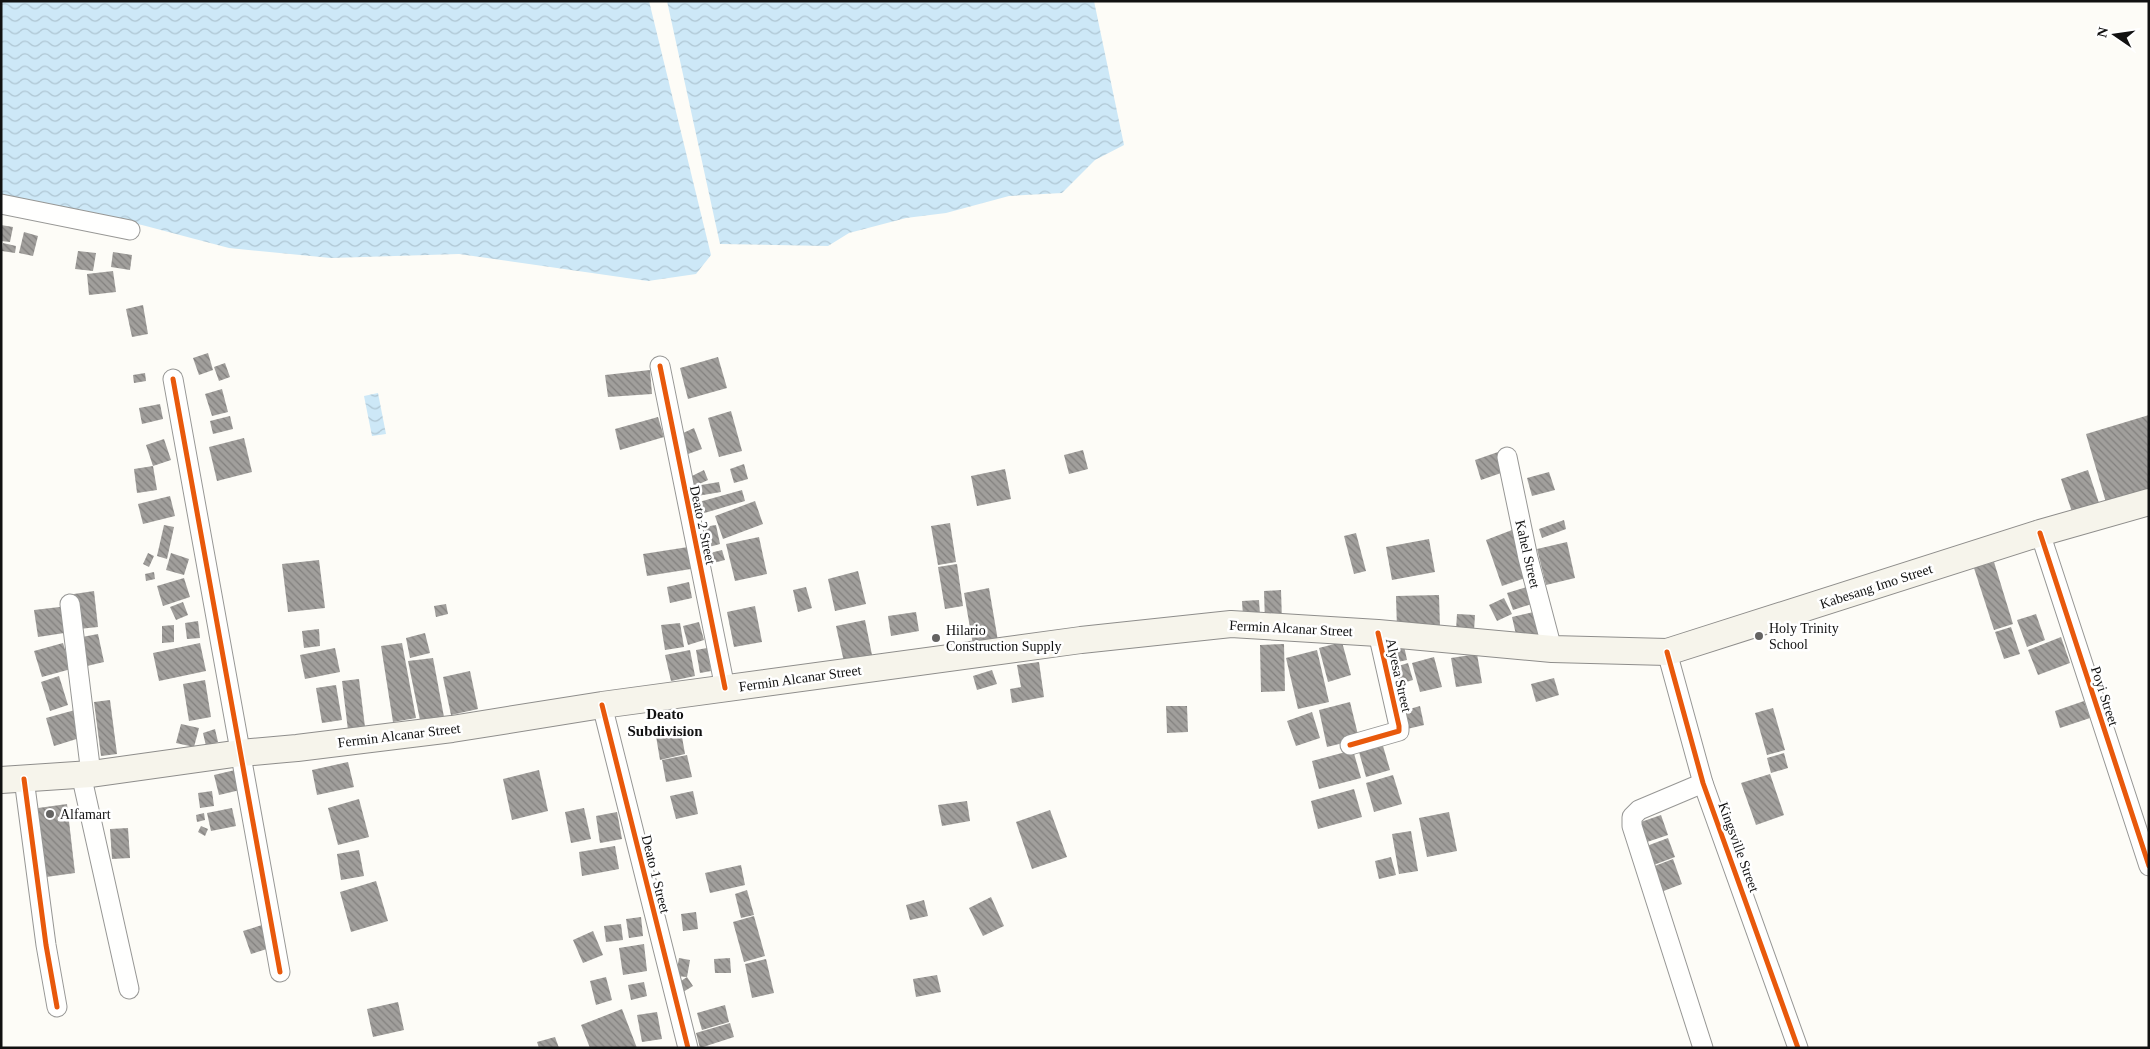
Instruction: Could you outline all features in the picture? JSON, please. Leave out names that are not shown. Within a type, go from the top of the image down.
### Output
[{"type":"main road","name":"Kabesang Imo Street","points":[[1601,651],[1667,652],[2040,534],[2149,502]]},
{"type":"main road","name":"Fermin Alcanar Street","points":[[12,780],[86,774],[241,753],[452,729],[602,705],[1081,640],[1231,624],[1378,633],[1552,649],[1601,651]]},
{"type":"street","points":[[1,204],[130,230]]},
{"type":"street","name":"Deato 2 Street","points":[[660,366],[725,688]]},
{"type":"street","points":[[173,379],[280,972]]},
{"type":"street","name":"Kahel Street","points":[[1507,458],[1528,558],[1552,649]]},
{"type":"street","name":"Poyi Street","points":[[2040,534],[2149,866]]},
{"type":"street","points":[[70,604],[86,774],[129,989]]},
{"type":"street","name":"Alyesa Street","points":[[1350,745],[1399,732],[1378,633]]},
{"type":"street","name":"Kingsville Street","points":[[1667,652],[1703,783],[1798,1048]]},
{"type":"street","name":"Deato 1 Street","points":[[602,705],[688,1048]]},
{"type":"street","points":[[12,780],[57,1007]]},
{"type":"street","points":[[1703,783],[1639,810],[1632,817],[1632,826],[1703,1048]]},
{"type":"water","points":[[1,1],[649,1],[711,255],[696,274],[648,281],[459,254],[331,258],[229,248],[142,225],[1,197]]},
{"type":"water","points":[[667,1],[1094,1],[1124,145],[1095,160],[1062,193],[1009,196],[946,213],[906,218],[849,233],[828,246],[720,244]]},
{"type":"water","points":[[378,393],[386,434],[372,436],[364,396]]},
{"type":"building","points":[[1,225],[13,227],[10,242],[1,241]]},
{"type":"building","points":[[24,232],[38,236],[33,256],[19,253]]},
{"type":"building","points":[[3,243],[16,246],[15,253],[2,251]]},
{"type":"building","points":[[78,251],[96,253],[93,271],[75,269]]},
{"type":"building","points":[[113,252],[132,255],[130,270],[111,267]]},
{"type":"building","points":[[113,271],[116,292],[89,295],[87,274]]},
{"type":"building","points":[[143,305],[148,334],[132,337],[126,309]]},
{"type":"building","points":[[208,353],[213,370],[199,375],[193,358]]},
{"type":"building","points":[[718,357],[727,388],[688,399],[680,368]]},
{"type":"building","points":[[225,363],[230,377],[219,381],[214,367]]},
{"type":"building","points":[[650,370],[652,394],[608,397],[605,375]]},
{"type":"building","points":[[145,373],[146,381],[134,383],[133,375]]},
{"type":"building","points":[[222,389],[228,412],[212,416],[205,394]]},
{"type":"building","points":[[160,404],[163,419],[142,424],[139,408]]},
{"type":"building","points":[[731,411],[742,451],[719,457],[708,418]]},
{"type":"building","points":[[2149,415],[2149,494],[2107,506],[2086,434]]},
{"type":"building","points":[[230,416],[233,429],[213,434],[210,421]]},
{"type":"building","points":[[658,417],[664,437],[620,450],[615,429]]},
{"type":"building","points":[[694,428],[702,449],[688,454],[681,434]]},
{"type":"building","points":[[244,438],[252,472],[217,481],[209,447]]},
{"type":"building","points":[[164,439],[171,460],[153,466],[146,445]]},
{"type":"building","points":[[1083,450],[1088,469],[1069,474],[1064,455]]},
{"type":"building","points":[[1498,452],[1504,472],[1481,480],[1475,460]]},
{"type":"building","points":[[744,464],[748,479],[734,483],[730,469]]},
{"type":"building","points":[[153,466],[157,490],[137,493],[134,469]]},
{"type":"building","points":[[1005,469],[1011,499],[977,506],[971,476]]},
{"type":"building","points":[[704,470],[708,480],[695,486],[690,477]]},
{"type":"building","points":[[2088,470],[2100,506],[2073,515],[2061,479]]},
{"type":"building","points":[[1549,472],[1555,490],[1532,496],[1527,478]]},
{"type":"building","points":[[719,482],[721,492],[697,496],[695,486]]},
{"type":"building","points":[[742,490],[745,501],[701,514],[699,502]]},
{"type":"building","points":[[170,496],[175,516],[143,524],[138,504]]},
{"type":"building","points":[[755,501],[763,524],[723,539],[715,516]]},
{"type":"building","points":[[1564,520],[1566,529],[1542,538],[1539,529]]},
{"type":"building","points":[[950,523],[956,562],[938,565],[931,526]]},
{"type":"building","points":[[164,525],[174,527],[167,559],[157,556]]},
{"type":"building","points":[[716,525],[720,544],[709,547],[704,527]]},
{"type":"building","points":[[1512,530],[1528,577],[1502,586],[1486,540]]},
{"type":"building","points":[[1356,533],[1366,571],[1354,574],[1344,536]]},
{"type":"building","points":[[759,537],[767,574],[735,581],[726,544]]},
{"type":"building","points":[[1429,539],[1435,572],[1392,580],[1386,547]]},
{"type":"building","points":[[1567,542],[1575,578],[1546,585],[1537,549]]},
{"type":"building","points":[[688,547],[691,569],[647,576],[643,554]]},
{"type":"building","points":[[722,550],[725,560],[713,563],[710,553]]},
{"type":"building","points":[[148,553],[154,556],[149,567],[143,564]]},
{"type":"building","points":[[171,553],[189,559],[184,575],[166,570]]},
{"type":"building","points":[[319,560],[325,608],[288,612],[282,564]]},
{"type":"building","points":[[1994,562],[2013,624],[1994,630],[1974,568]]},
{"type":"building","points":[[957,564],[963,606],[945,609],[938,567]]},
{"type":"building","points":[[858,571],[866,604],[835,611],[828,579]]},
{"type":"building","points":[[154,572],[155,579],[146,581],[145,574]]},
{"type":"building","points":[[184,578],[190,597],[163,606],[157,586]]},
{"type":"building","points":[[689,582],[692,598],[670,603],[667,587]]},
{"type":"building","points":[[1530,586],[1535,603],[1513,610],[1507,593]]},
{"type":"building","points":[[806,587],[812,608],[798,612],[793,590]]},
{"type":"building","points":[[989,588],[998,641],[973,645],[964,593]]},
{"type":"building","points":[[1281,590],[1282,622],[1265,622],[1264,591]]},
{"type":"building","points":[[94,591],[98,627],[79,629],[74,594]]},
{"type":"building","points":[[1439,595],[1440,628],[1397,629],[1396,596]]},
{"type":"building","points":[[1504,598],[1512,614],[1497,621],[1489,605]]},
{"type":"building","points":[[1259,600],[1260,615],[1243,616],[1242,601]]},
{"type":"building","points":[[183,602],[188,615],[176,620],[170,607]]},
{"type":"building","points":[[446,604],[448,614],[436,617],[434,606]]},
{"type":"building","points":[[68,606],[71,632],[38,637],[34,610]]},
{"type":"building","points":[[755,606],[762,642],[734,647],[727,612]]},
{"type":"building","points":[[1538,611],[1545,635],[1517,639],[1512,617]]},
{"type":"building","points":[[916,612],[919,631],[891,636],[888,616]]},
{"type":"building","points":[[1457,614],[1475,615],[1474,631],[1456,630]]},
{"type":"building","points":[[2036,614],[2045,640],[2027,647],[2017,620]]},
{"type":"building","points":[[865,620],[874,665],[846,671],[836,626]]},
{"type":"building","points":[[198,621],[200,638],[187,639],[185,623]]},
{"type":"building","points":[[699,622],[704,640],[688,645],[683,626]]},
{"type":"building","points":[[680,623],[684,647],[665,650],[661,625]]},
{"type":"building","points":[[174,625],[174,642],[162,643],[162,626]]},
{"type":"building","points":[[2011,627],[2020,654],[2004,659],[1995,632]]},
{"type":"building","points":[[319,629],[320,646],[304,648],[302,631]]},
{"type":"building","points":[[425,633],[430,653],[410,658],[406,638]]},
{"type":"building","points":[[98,634],[104,662],[87,666],[82,637]]},
{"type":"building","points":[[2061,637],[2070,663],[2038,675],[2028,650]]},
{"type":"building","points":[[1342,642],[1351,675],[1328,682],[1319,648]]},
{"type":"building","points":[[63,643],[71,669],[42,677],[34,651]]},
{"type":"building","points":[[200,643],[206,671],[159,681],[153,653]]},
{"type":"building","points":[[402,643],[416,718],[393,722],[381,646]]},
{"type":"building","points":[[1284,644],[1285,691],[1261,692],[1260,645]]},
{"type":"building","points":[[1404,646],[1407,660],[1388,664],[1385,651]]},
{"type":"building","points":[[335,648],[340,672],[305,679],[300,655]]},
{"type":"building","points":[[707,648],[711,671],[700,673],[696,650]]},
{"type":"building","points":[[690,650],[695,676],[671,681],[665,655]]},
{"type":"building","points":[[1317,650],[1329,702],[1298,709],[1286,658]]},
{"type":"building","points":[[1477,654],[1482,683],[1456,687],[1451,658]]},
{"type":"building","points":[[1434,657],[1442,687],[1420,692],[1412,663]]},
{"type":"building","points":[[433,658],[444,717],[420,720],[408,661]]},
{"type":"building","points":[[1039,662],[1044,697],[1012,703],[1010,689],[1021,687],[1017,665]]},
{"type":"building","points":[[1408,663],[1413,680],[1393,686],[1389,669]]},
{"type":"building","points":[[992,670],[997,684],[977,690],[973,676]]},
{"type":"building","points":[[470,671],[478,709],[451,715],[443,677]]},
{"type":"building","points":[[59,676],[68,705],[50,711],[41,682]]},
{"type":"building","points":[[1554,678],[1559,695],[1536,702],[1531,684]]},
{"type":"building","points":[[359,679],[365,727],[348,730],[342,681]]},
{"type":"building","points":[[205,680],[211,717],[189,721],[183,684]]},
{"type":"building","points":[[336,685],[342,720],[322,723],[316,688]]},
{"type":"building","points":[[110,700],[117,754],[101,756],[94,702]]},
{"type":"building","points":[[2084,701],[2090,718],[2060,728],[2055,711]]},
{"type":"building","points":[[1350,702],[1359,739],[1327,747],[1319,710]]},
{"type":"building","points":[[1166,706],[1187,706],[1188,732],[1167,733]]},
{"type":"building","points":[[1420,706],[1424,725],[1403,730],[1399,712]]},
{"type":"building","points":[[1773,708],[1785,750],[1767,755],[1755,713]]},
{"type":"building","points":[[75,710],[83,737],[54,746],[46,718]]},
{"type":"building","points":[[1312,712],[1320,738],[1296,746],[1287,721]]},
{"type":"building","points":[[181,724],[199,728],[194,747],[176,743]]},
{"type":"building","points":[[215,729],[218,742],[206,746],[203,733]]},
{"type":"building","points":[[681,731],[685,754],[660,760],[656,736]]},
{"type":"building","points":[[1383,746],[1390,770],[1366,777],[1359,752]]},
{"type":"building","points":[[1353,750],[1361,778],[1319,789],[1312,761]]},
{"type":"building","points":[[1784,753],[1788,768],[1771,773],[1767,758]]},
{"type":"building","points":[[687,755],[692,777],[666,782],[662,760]]},
{"type":"building","points":[[348,762],[354,787],[317,795],[312,770]]},
{"type":"building","points":[[235,770],[240,790],[219,795],[214,775]]},
{"type":"building","points":[[539,770],[548,811],[512,820],[503,779]]},
{"type":"building","points":[[1770,774],[1784,815],[1756,825],[1741,783]]},
{"type":"building","points":[[1393,775],[1402,804],[1374,812],[1366,783]]},
{"type":"building","points":[[1354,789],[1362,817],[1318,829],[1311,801]]},
{"type":"building","points":[[212,791],[214,806],[200,808],[198,793]]},
{"type":"building","points":[[693,791],[698,814],[676,819],[670,796]]},
{"type":"building","points":[[359,799],[369,837],[338,845],[328,808]]},
{"type":"building","points":[[967,801],[970,821],[942,826],[938,805]]},
{"type":"building","points":[[67,804],[75,873],[39,878],[31,809]]},
{"type":"building","points":[[232,808],[236,826],[211,831],[207,813]]},
{"type":"building","points":[[584,808],[591,839],[571,843],[565,812]]},
{"type":"building","points":[[1050,810],[1067,857],[1032,869],[1016,822]]},
{"type":"building","points":[[617,812],[622,839],[600,843],[596,816]]},
{"type":"building","points":[[1449,812],[1457,851],[1427,857],[1419,818]]},
{"type":"building","points":[[204,813],[205,820],[197,822],[196,815]]},
{"type":"building","points":[[1661,815],[1668,835],[1644,843],[1638,823]]},
{"type":"building","points":[[201,826],[208,829],[205,836],[198,832]]},
{"type":"building","points":[[128,828],[130,858],[112,859],[110,829]]},
{"type":"building","points":[[1411,831],[1418,871],[1399,874],[1392,834]]},
{"type":"building","points":[[1668,838],[1675,857],[1651,866],[1644,847]]},
{"type":"building","points":[[615,846],[619,869],[582,876],[579,852]]},
{"type":"building","points":[[359,850],[364,876],[341,880],[337,854]]},
{"type":"building","points":[[1391,857],[1396,875],[1379,879],[1375,861]]},
{"type":"building","points":[[1673,859],[1682,884],[1661,892],[1652,867]]},
{"type":"building","points":[[741,865],[745,885],[710,893],[705,873]]},
{"type":"building","points":[[376,881],[388,921],[351,932],[340,892]]},
{"type":"building","points":[[747,890],[754,915],[741,918],[735,894]]},
{"type":"building","points":[[991,897],[1004,926],[983,936],[969,908]]},
{"type":"building","points":[[924,900],[928,916],[910,920],[906,905]]},
{"type":"building","points":[[696,912],[698,929],[683,931],[681,914]]},
{"type":"building","points":[[754,916],[765,956],[744,962],[733,922]]},
{"type":"building","points":[[641,917],[643,936],[629,938],[626,919]]},
{"type":"building","points":[[621,924],[623,940],[606,942],[604,926]]},
{"type":"building","points":[[262,925],[270,948],[251,954],[243,931]]},
{"type":"building","points":[[593,931],[603,955],[583,963],[573,940]]},
{"type":"building","points":[[644,944],[647,971],[623,975],[619,948]]},
{"type":"building","points":[[679,958],[690,960],[687,977],[676,976]]},
{"type":"building","points":[[730,958],[731,973],[715,973],[714,959]]},
{"type":"building","points":[[766,959],[774,993],[752,998],[745,964]]},
{"type":"building","points":[[937,975],[941,992],[916,997],[913,979]]},
{"type":"building","points":[[606,977],[612,1000],[596,1005],[590,981]]},
{"type":"building","points":[[687,977],[693,986],[683,992],[678,983]]},
{"type":"building","points":[[644,982],[647,996],[631,1000],[628,985]]},
{"type":"building","points":[[398,1002],[404,1030],[373,1037],[367,1009]]},
{"type":"building","points":[[725,1005],[729,1022],[702,1030],[697,1013]]},
{"type":"building","points":[[622,1009],[637,1048],[590,1048],[581,1025]]},
{"type":"building","points":[[657,1012],[662,1039],[642,1042],[637,1015]]},
{"type":"building","points":[[730,1023],[734,1037],[700,1048],[696,1033]]},
{"type":"building","points":[[555,1037],[559,1048],[539,1048],[537,1042]]},
{"type":"cycle path","points":[[660,366],[725,688]]},
{"type":"cycle path","points":[[173,379],[280,972]]},
{"type":"cycle path","points":[[2040,533],[2149,866]]},
{"type":"cycle path","points":[[1350,745],[1399,731],[1378,633]]},
{"type":"cycle path","points":[[1667,652],[1703,783],[1798,1048]]},
{"type":"cycle path","points":[[602,705],[688,1048]]},
{"type":"cycle path","points":[[24,779],[46,945],[57,1007]]},
{"type":"place","name":"Holy Trinity School","points":[[1759,636]]},
{"type":"place","name":"Hilario Construction Supply","points":[[936,638]]},
{"type":"place","name":"Alfamart","points":[[50,814]]},
{"type":"district","name":"Deato Subdivision","points":[[665,722]]}]
